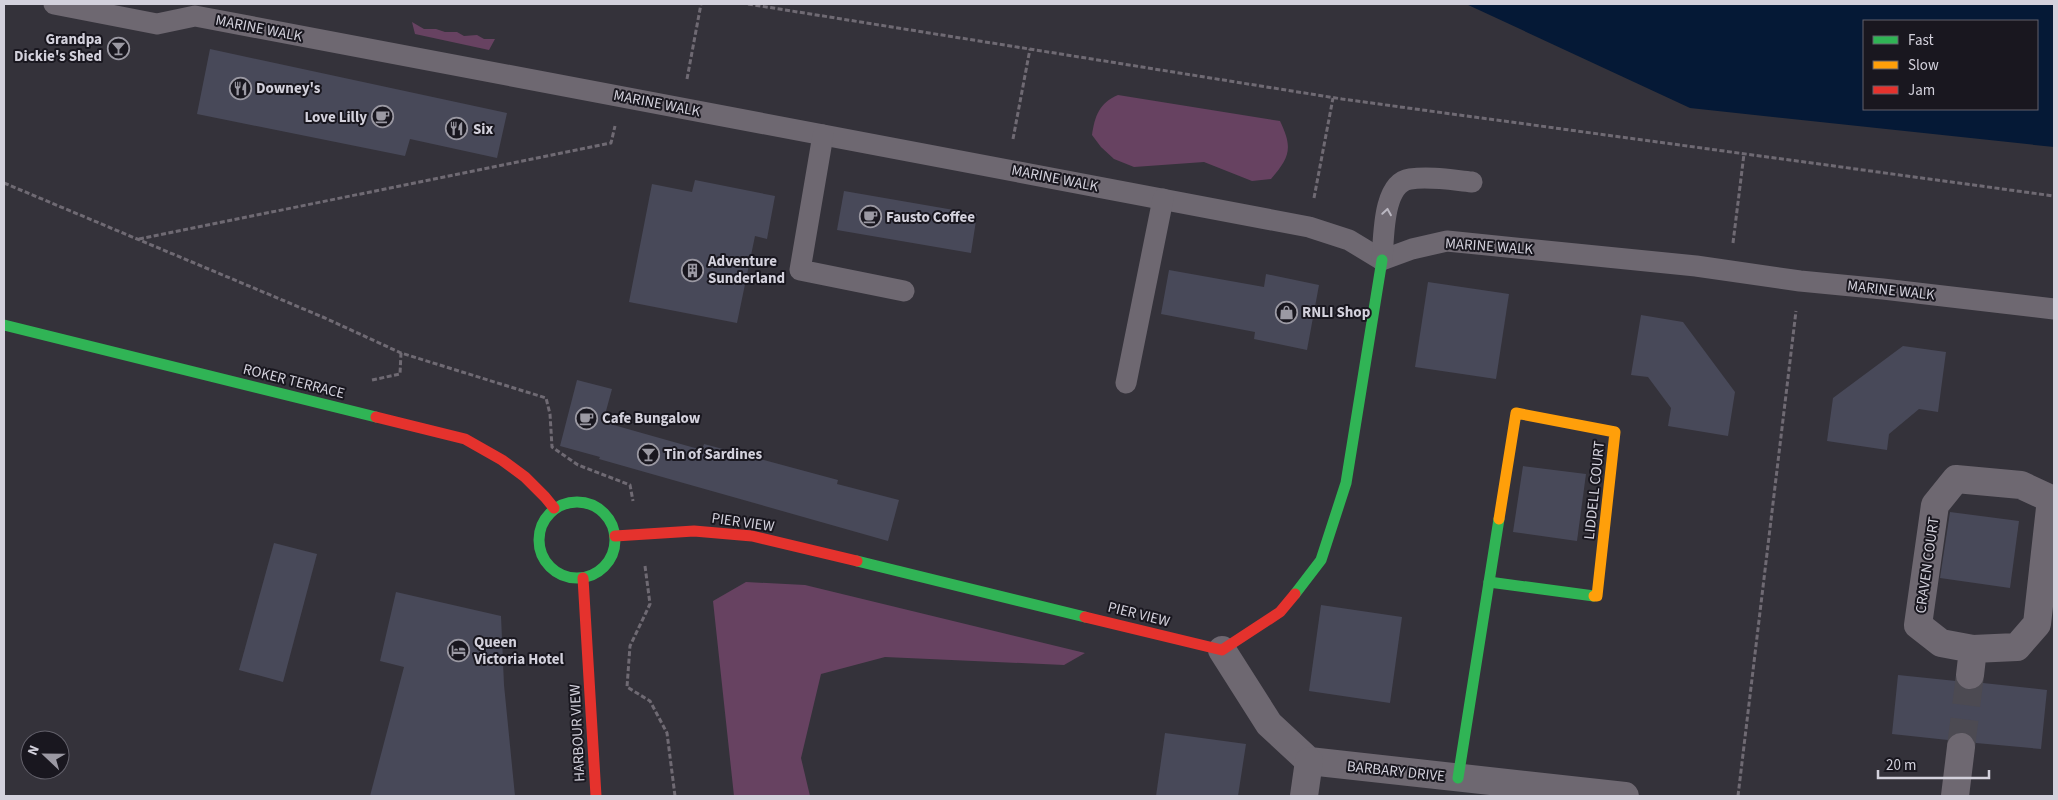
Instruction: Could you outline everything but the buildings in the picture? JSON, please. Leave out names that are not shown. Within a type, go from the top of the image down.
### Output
[{"type":"street","points":[[1304,796],[1309,761],[1269,724],[1222,650],[1280,612],[1322,560],[1346,483],[1382,260]]},
{"type":"street","name":"ROKER TERRACE","points":[[4,324],[464,438],[506,462],[547,497],[554,508]]},
{"type":"street","name":"LIDDELL COURT","points":[[1458,778],[1489,582],[1516,413],[1615,432],[1597,596],[1489,582]]},
{"type":"street","name":"CRAVEN COURT","points":[[1956,479],[2021,485],[2051,499],[2037,624],[2017,646],[1973,649],[1941,643],[1918,625],[1935,505],[1956,479]]},
{"type":"street","points":[[587,502],[598,507],[607,515],[615,536],[614,548],[611,559],[594,574],[583,578],[570,578],[558,574],[548,565],[541,554],[538,542],[540,529],[545,517],[554,508],[564,503],[587,502]]},
{"type":"street","name":"PIER VIEW","points":[[615,536],[694,531],[752,536],[1222,650]]},
{"type":"street","name":"HARBOUR VIEW","points":[[583,578],[596,796]]},
{"type":"street","points":[[1970,675],[1973,649]]},
{"type":"street","points":[[1955,796],[1961,747]]},
{"type":"street","name":"BARBARY DRIVE","points":[[1309,761],[1458,778],[1565,793],[1624,796]]},
{"type":"lane","name":"MARINE WALK","points":[[54,4],[157,24],[196,16],[1309,227],[1349,240],[1382,260],[1446,241],[1731,271],[1800,281],[1883,288],[2054,309]]},
{"type":"lane","points":[[823,135],[800,270],[904,291]]},
{"type":"lane","points":[[1382,260],[1390,197],[1397,185],[1408,179],[1422,178],[1472,182]]},
{"type":"lane","points":[[1126,383],[1163,199]]},
{"type":"path","points":[[682,108],[701,4]]},
{"type":"path","points":[[748,4],[1333,98],[2054,196]]},
{"type":"path","points":[[1007,169],[1030,49]]},
{"type":"path","points":[[1309,227],[1333,98]]},
{"type":"path","points":[[138,239],[611,143]]},
{"type":"path","points":[[1731,271],[1744,154]]},
{"type":"path","points":[[4,183],[325,318],[401,353],[400,374],[364,382]]},
{"type":"path","points":[[1738,796],[1800,281]]},
{"type":"path","points":[[627,687],[650,701],[668,733],[675,796]]},
{"type":"shaded area","points":[[412,22],[424,29],[436,29],[445,32],[457,32],[464,36],[477,35],[484,39],[495,39],[489,50],[415,34]]},
{"type":"shaded area","points":[[1118,95],[1280,121],[1287,138],[1288,152],[1286,158],[1271,179],[1252,181],[1204,162],[1134,167],[1114,159],[1092,135],[1102,106]]},
{"type":"shaded area","points":[[746,582],[805,585],[1085,653],[1064,665],[885,657],[821,674],[801,758],[810,796],[734,796],[713,601]]},
{"type":"water","points":[[1466,4],[2054,4],[2054,147],[1690,108]]},
{"type":"tunnel","points":[[1961,747],[1970,675]]},
{"type":"traffic: fast","points":[[1295,594],[1321,560],[1346,483],[1382,260]]},
{"type":"traffic: fast","points":[[4,325],[376,417]]},
{"type":"traffic: fast","points":[[570,502],[584,502],[598,508],[609,519],[613,525],[615,540],[613,555],[604,567],[592,576],[570,578],[556,572],[545,561],[539,547],[539,533],[545,519],[556,508],[570,502]]},
{"type":"traffic: fast","points":[[1458,778],[1499,519]]},
{"type":"traffic: fast","points":[[857,561],[1085,617]]},
{"type":"traffic: fast","points":[[1489,582],[1594,596]]},
{"type":"traffic: slow","points":[[1499,519],[1516,413],[1615,432],[1597,596],[1594,596]]},
{"type":"traffic: jam","points":[[376,417],[465,439],[502,460],[525,477],[554,508]]},
{"type":"traffic: jam","points":[[615,536],[694,531],[752,536],[857,561]]},
{"type":"traffic: jam","points":[[583,578],[596,796]]},
{"type":"traffic: jam","points":[[1085,617],[1222,650],[1280,612],[1295,594]]},
{"type":"place","name":"Grandpa Dickie's Shed","points":[[118,48]]},
{"type":"place","name":"Downey's","points":[[240,88]]},
{"type":"place","name":"Love Lilly","points":[[383,117]]},
{"type":"place","name":"Six","points":[[457,129]]},
{"type":"place","name":"Fausto Coffee","points":[[870,217]]},
{"type":"place","name":"Adventure Sunderland","points":[[692,270]]},
{"type":"place","name":"RNLI Shop","points":[[1286,312]]},
{"type":"place","name":"Cafe Bungalow","points":[[586,418]]},
{"type":"place","name":"Tin of Sardines","points":[[648,454]]},
{"type":"place","name":"Queen Victoria Hotel","points":[[458,651]]}]
